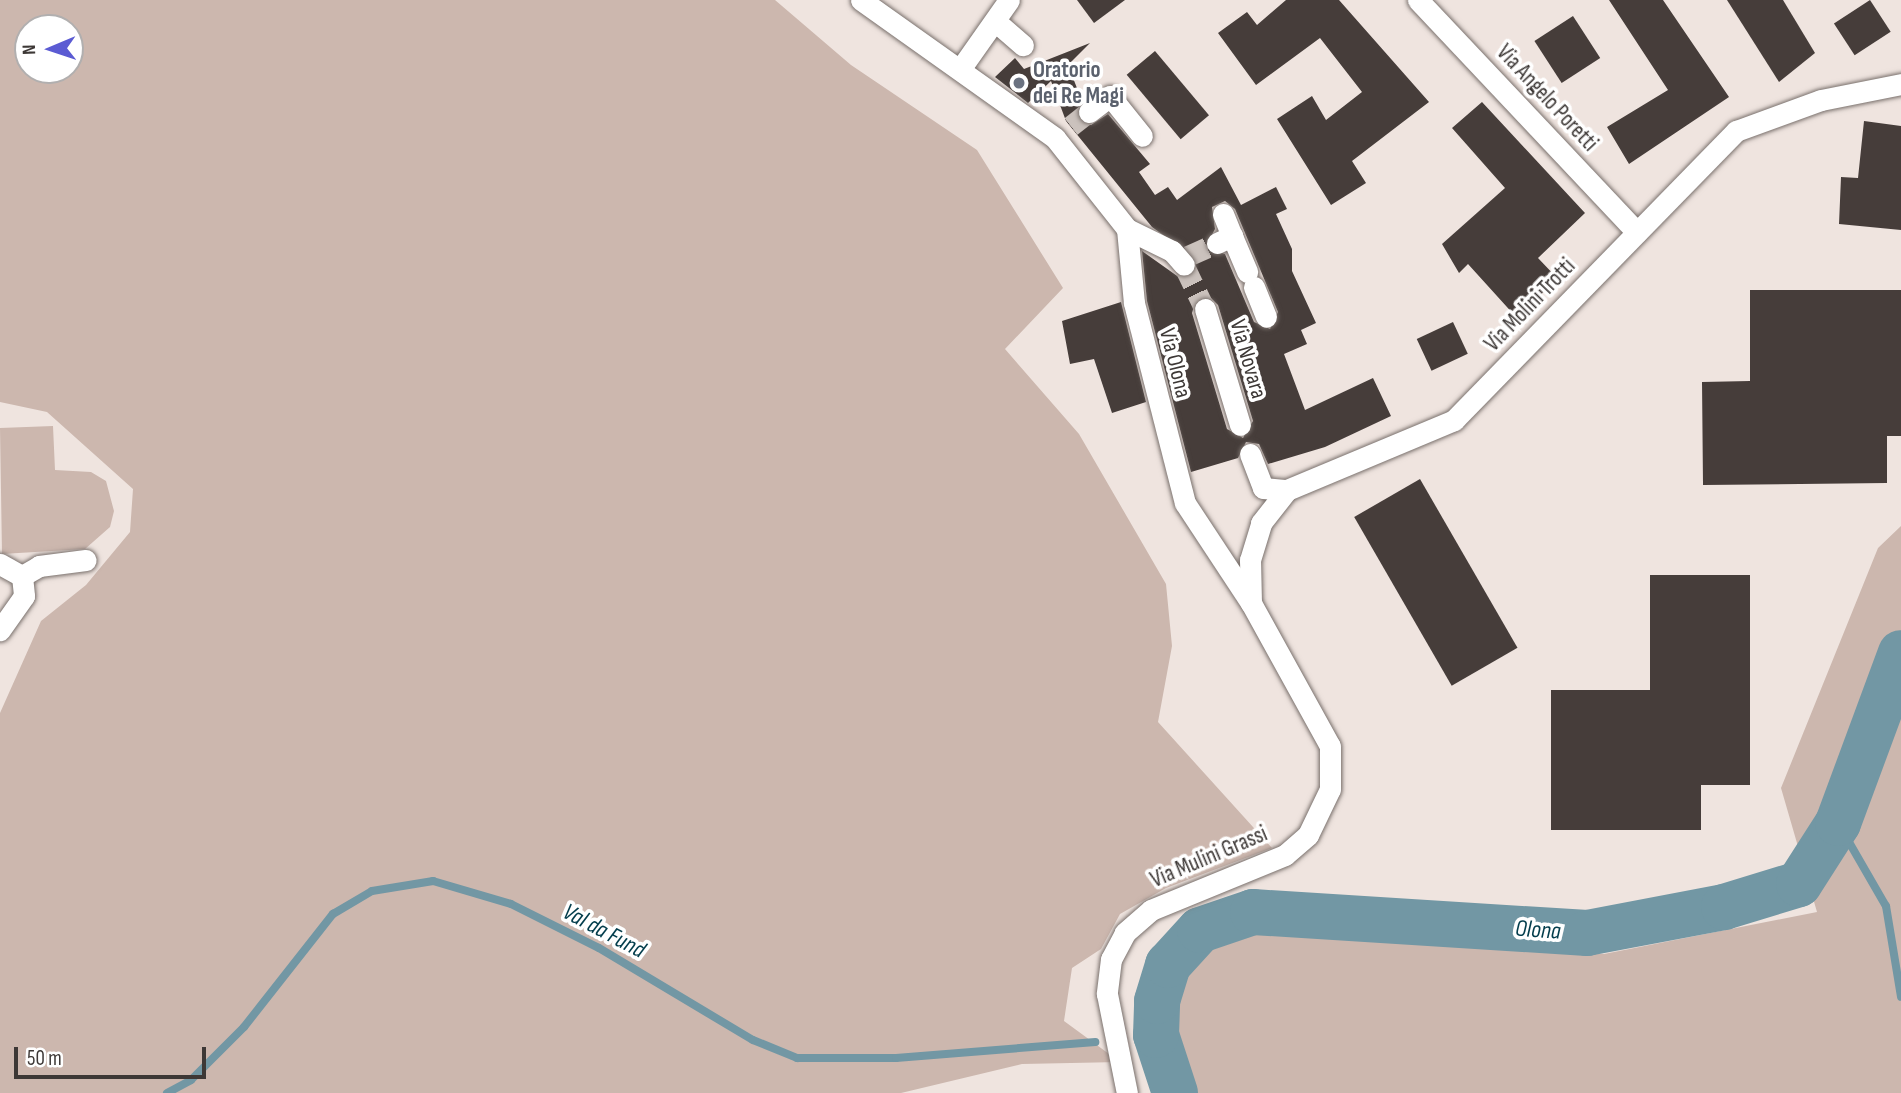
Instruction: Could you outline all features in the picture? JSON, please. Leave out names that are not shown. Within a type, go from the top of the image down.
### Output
[{"type":"street","points":[[861,0],[961,68],[1063,132],[1127,229],[1185,260]]},
{"type":"street","points":[[961,68],[1009,0]]},
{"type":"street","name":"Via Angelo Poretti","points":[[1418,0],[1637,232]]},
{"type":"street","points":[[995,21],[1023,45]]},
{"type":"street","name":"Via Molini Trotti","points":[[1251,603],[1250,560],[1261,523],[1287,491],[1454,419],[1736,131],[1821,100],[1901,84]]},
{"type":"street","points":[[1089,112],[1110,96],[1142,136]]},
{"type":"street","name":"Via Novara","points":[[1223,214],[1224,239],[1251,279],[1266,317]]},
{"type":"street","name":"Via Olona","points":[[1127,229],[1134,303],[1185,503],[1251,603]]},
{"type":"street","name":"Via Novara","points":[[1205,309],[1240,425]]},
{"type":"street","points":[[1250,454],[1263,488],[1287,491]]},
{"type":"street","points":[[22,576],[39,566],[86,560]]},
{"type":"street","points":[[0,564],[22,576]]},
{"type":"street","points":[[0,630],[24,596],[22,576]]},
{"type":"street","name":"Via Mulini Grassi","points":[[1127,1093],[1107,994],[1111,959],[1125,933],[1152,910],[1284,855],[1308,835],[1330,789],[1330,746],[1251,603]]},
{"type":"shaded area","points":[[0,0],[775,0],[851,65],[977,150],[1063,288],[1005,349],[1079,434],[1166,584],[1172,646],[1158,722],[1272,848],[1166,888],[1120,914],[1101,949],[1072,968],[1064,1021],[1120,1062],[1022,1064],[901,1093],[0,1093],[0,713],[41,621],[86,585],[130,532],[133,489],[47,412],[0,402]]},
{"type":"shaded area","points":[[53,426],[55,470],[91,472],[106,481],[114,511],[110,527],[85,549],[2,554],[0,428]]},
{"type":"shaded area","points":[[1901,526],[1901,1093],[1193,1093],[1175,1035],[1173,999],[1184,969],[1211,941],[1255,925],[1604,954],[1817,912],[1781,788],[1878,548]]},
{"type":"building","points":[[1077,0],[1125,0],[1094,23]]},
{"type":"building","points":[[1286,0],[1339,0],[1429,102],[1352,161],[1366,183],[1331,205],[1277,119],[1312,96],[1326,120],[1362,92],[1320,38],[1256,85],[1218,33],[1247,12],[1257,25]]},
{"type":"building","points":[[1609,0],[1663,0],[1729,97],[1629,164],[1607,127],[1668,90]]},
{"type":"building","points":[[1727,0],[1783,0],[1815,53],[1779,82]]},
{"type":"building","points":[[1870,0],[1891,32],[1855,55],[1834,23]]},
{"type":"building","points":[[1573,16],[1600,58],[1562,83],[1534,41]]},
{"type":"building","points":[[1090,43],[1068,65],[1082,101],[1078,119],[1091,125],[1108,114],[1150,164],[1139,172],[1155,195],[1168,187],[1177,200],[1221,167],[1241,205],[1276,187],[1287,209],[1276,214],[1292,249],[1292,271],[1316,323],[1301,330],[1307,344],[1284,354],[1305,410],[1373,378],[1391,416],[1325,447],[1268,464],[1259,444],[1246,442],[1238,458],[1191,472],[1147,301],[1142,251],[1180,278],[1196,270],[1194,257],[1152,227],[1066,121],[1051,81],[1028,103],[995,77],[1015,58],[1024,69]],"holes":[[[1225,201],[1235,209],[1278,312],[1270,329],[1254,322],[1225,254],[1205,248],[1215,229],[1212,207]],[[1209,296],[1218,305],[1253,421],[1243,438],[1227,429],[1192,313],[1196,300]]]},
{"type":"building","points":[[1155,51],[1209,115],[1181,139],[1127,75]]},
{"type":"building","points":[[1482,102],[1585,213],[1538,258],[1558,279],[1516,317],[1468,264],[1459,273],[1442,244],[1505,188],[1452,128]]},
{"type":"building","points":[[1864,121],[1901,126],[1901,230],[1839,224],[1841,177],[1858,178]]},
{"type":"building","points":[[1750,290],[1901,290],[1901,436],[1887,436],[1887,483],[1703,485],[1702,382],[1750,381]]},
{"type":"building","points":[[1121,302],[1146,402],[1112,413],[1094,359],[1070,364],[1062,321]]},
{"type":"building","points":[[1453,322],[1468,354],[1432,371],[1417,339]]},
{"type":"building","points":[[1420,479],[1518,648],[1452,686],[1354,517]]},
{"type":"building","points":[[1650,575],[1750,575],[1750,785],[1701,785],[1701,830],[1551,830],[1551,690],[1650,690]]},
{"type":"waterway","name":"Olona","points":[[1175,1093],[1156,1035],[1157,1001],[1168,965],[1200,930],[1253,912],[1587,933],[1724,907],[1799,884],[1838,823],[1901,653]]},
{"type":"waterway","points":[[1838,823],[1886,906],[1901,997]]},
{"type":"waterway","name":"Val da Fund","points":[[167,1093],[191,1080],[244,1027],[333,914],[372,891],[433,881],[511,904],[599,948],[753,1040],[797,1058],[896,1058],[1095,1042]]},
{"type":"waterway","points":[[1137,1036],[1156,1035]]},
{"type":"tunnel","points":[[1071,126],[1089,112]]},
{"type":"tunnel","points":[[1188,256],[1217,243]]},
{"type":"tunnel","points":[[1184,265],[1205,309]]},
{"type":"place","name":"Oratorio dei Re Magi","points":[[1019,83]]}]
